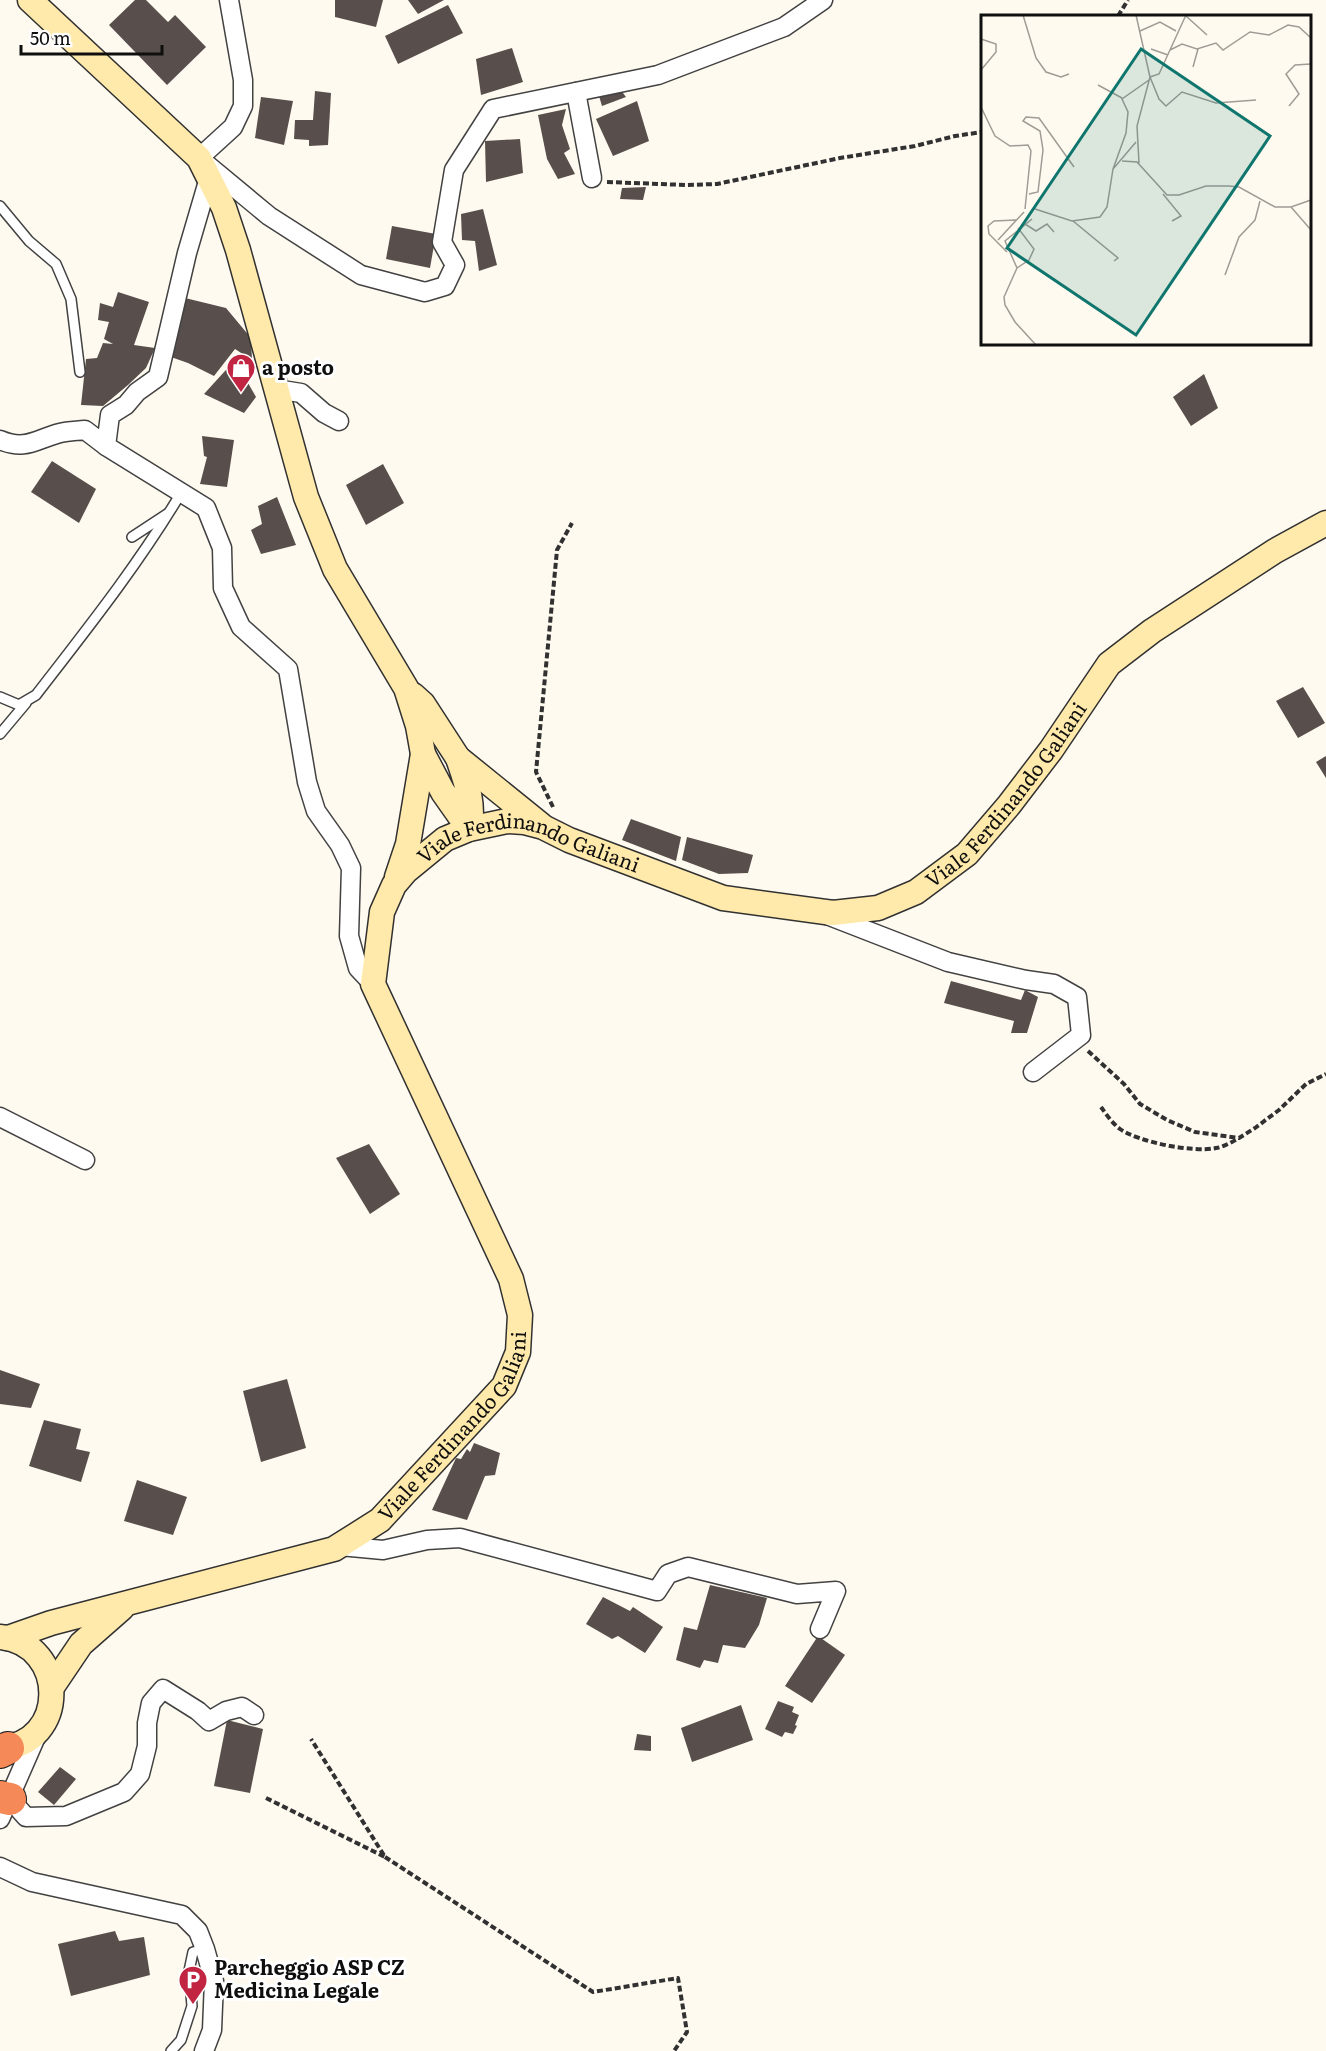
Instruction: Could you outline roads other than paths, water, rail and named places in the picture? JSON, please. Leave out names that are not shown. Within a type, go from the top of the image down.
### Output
[{"type":"main road","points":[[30,0],[204,168],[224,208],[238,250],[306,497],[335,568],[406,688],[423,704],[458,758],[469,791],[472,817],[469,829]]},
{"type":"main road","name":"Viale Ferdinando Galiani","points":[[4,1637],[334,1550],[380,1520],[504,1386],[518,1352],[519,1343],[520,1315],[510,1279],[372,984],[382,912],[394,885],[425,853],[445,839],[469,829],[507,821],[543,826],[569,840],[723,898],[833,913],[878,908],[916,892],[967,854],[1009,805],[1051,750],[1109,664],[1152,631],[1275,550],[1326,523]]},
{"type":"main road","points":[[406,688],[423,754],[443,792],[469,829]]},
{"type":"main road","points":[[394,885],[408,844],[423,754]]},
{"type":"main road","points":[[458,758],[543,826]]},
{"type":"main road","points":[[52,1687],[81,1644],[128,1604]]},
{"type":"main road","points":[[3,1749],[28,1739],[39,1729],[52,1702],[52,1687],[48,1670],[38,1655],[24,1644],[4,1637]]},
{"type":"street","points":[[106,446],[110,415],[126,405],[137,392],[158,377],[187,254],[204,168],[233,127],[243,106],[243,80],[230,0]]},
{"type":"street","points":[[204,168],[269,216],[362,274],[425,292],[445,286],[455,265],[442,242],[454,170],[493,109],[658,75],[784,27],[823,0]]},
{"type":"street","points":[[576,92],[592,178]]},
{"type":"street","points":[[276,389],[301,393],[339,421]]},
{"type":"street","points":[[0,440],[12,446],[28,445],[60,433],[85,430],[106,446],[206,508],[222,548],[222,588],[241,627],[288,669],[307,782],[316,811],[340,844],[351,868],[349,936],[358,968],[372,984]]},
{"type":"street","points":[[817,910],[948,962],[1054,984],[1077,997],[1081,1035],[1033,1072]]},
{"type":"street","points":[[0,1117],[85,1160]]},
{"type":"street","points":[[340,1546],[383,1550],[427,1540],[460,1538],[657,1591],[668,1574],[688,1567],[797,1594],[836,1591],[820,1629]]},
{"type":"street","points":[[39,1729],[3,1805],[26,1817],[66,1816],[124,1792],[140,1774],[147,1746],[147,1723],[151,1702],[163,1689],[198,1711],[209,1721],[226,1711],[242,1707],[254,1715]]},
{"type":"street","points":[[0,1868],[32,1882],[182,1915],[198,1931],[213,1981],[212,2030],[204,2051]]},
{"type":"lane","points":[[0,206],[29,241],[56,264],[71,299],[80,372]]},
{"type":"lane","points":[[0,697],[19,705],[36,695],[134,566],[181,493]]},
{"type":"lane","points":[[132,537],[169,513]]},
{"type":"lane","points":[[0,734],[29,699]]},
{"type":"lane","points":[[171,2051],[181,2040],[192,2006],[189,1971],[193,1952],[205,1949]]},
{"type":"place","name":"a posto","points":[[241,394]]},
{"type":"place","name":"Parcheggio ASP CZ Medicina Legale","points":[[193,2006]]}]
